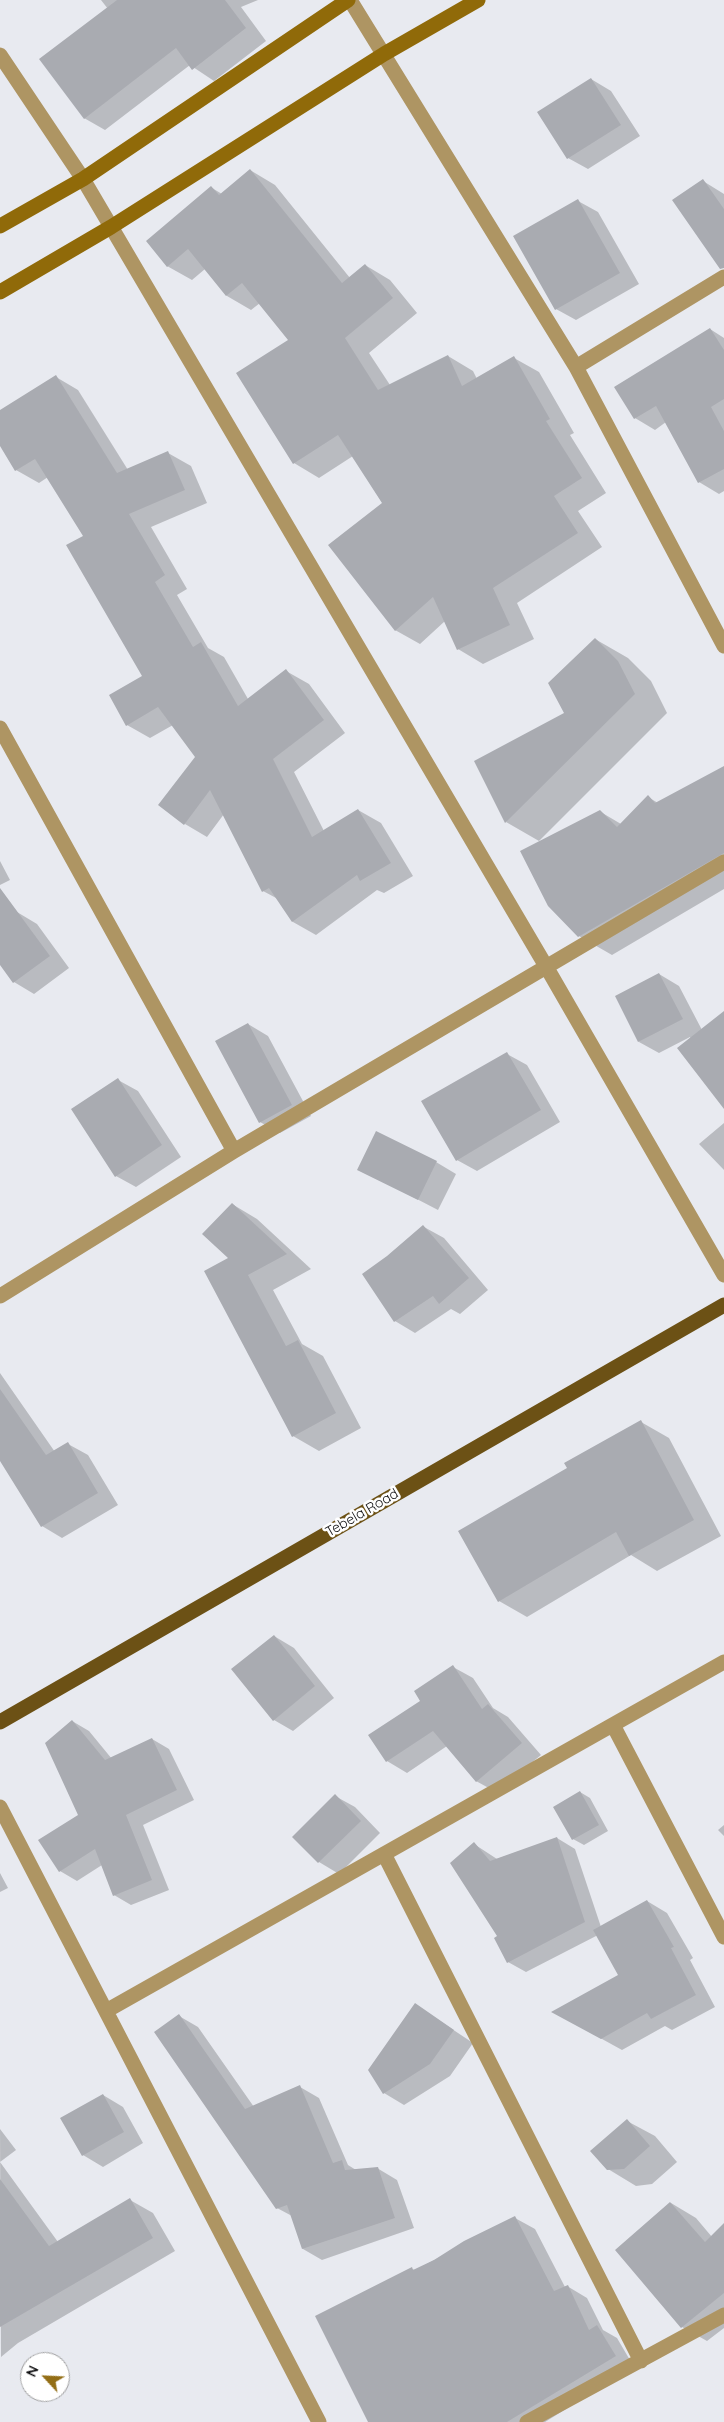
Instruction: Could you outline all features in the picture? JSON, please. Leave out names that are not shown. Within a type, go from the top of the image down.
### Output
[{"type":"main road","points":[[0,226],[83,179],[349,0]]},
{"type":"main road","points":[[0,292],[111,226],[384,54],[478,0]]},
{"type":"main road","name":"Tebela Road","points":[[0,1722],[724,1305]]},
{"type":"street","points":[[349,0],[576,367],[724,646]]},
{"type":"street","points":[[0,55],[83,179],[111,226],[547,968],[724,1275]]},
{"type":"street","points":[[576,367],[724,277]]},
{"type":"street","points":[[0,728],[234,1151]]},
{"type":"street","points":[[0,1296],[234,1151],[724,862]]},
{"type":"street","points":[[106,2011],[724,1662]]},
{"type":"street","points":[[613,1725],[724,1937]]},
{"type":"street","points":[[0,1807],[319,2422]]},
{"type":"street","points":[[384,1854],[640,2361]]},
{"type":"street","points":[[527,2422],[724,2315]]},
{"type":"building","points":[[117,0],[225,0],[246,28],[192,70],[176,48],[84,119],[39,59]]},
{"type":"building","points":[[591,78],[621,125],[567,159],[537,112]]},
{"type":"building","points":[[250,169],[342,283],[365,264],[393,298],[345,338],[378,390],[448,355],[462,386],[514,356],[550,419],[546,421],[582,478],[554,496],[578,533],[493,588],[510,625],[457,650],[433,597],[395,631],[328,545],[382,503],[338,435],[293,464],[236,373],[288,340],[242,283],[226,296],[188,249],[167,267],[146,241],[211,186],[219,195]]},
{"type":"building","points":[[703,179],[724,209],[724,268],[720,269],[672,200]]},
{"type":"building","points":[[578,199],[620,273],[555,310],[513,236]]},
{"type":"building","points":[[710,328],[724,350],[724,399],[711,407],[724,431],[724,469],[698,483],[656,406],[634,419],[614,387]]},
{"type":"building","points":[[56,375],[117,473],[168,451],[185,490],[129,514],[165,575],[155,582],[193,647],[201,642],[238,706],[286,669],[324,720],[273,759],[312,837],[358,809],[391,863],[360,881],[357,875],[292,922],[269,888],[262,892],[210,790],[184,825],[158,805],[195,757],[158,707],[126,726],[109,695],[142,676],[66,545],[83,536],[35,459],[15,471],[0,446],[0,410]]},
{"type":"building","points":[[595,638],[618,661],[635,694],[505,823],[474,761],[564,713],[548,683]]},
{"type":"building","points":[[724,766],[724,853],[578,937],[548,906],[520,851],[600,810],[617,827],[648,795],[655,803]]},
{"type":"building","points":[[0,888],[50,956],[13,983],[0,965]]},
{"type":"building","points":[[659,973],[683,1019],[638,1042],[615,996]]},
{"type":"building","points":[[724,1011],[724,1109],[677,1048]]},
{"type":"building","points":[[248,1023],[292,1105],[259,1123],[215,1041]]},
{"type":"building","points":[[507,1052],[541,1110],[456,1161],[421,1101]]},
{"type":"building","points":[[118,1078],[162,1145],[115,1177],[71,1109]]},
{"type":"building","points":[[376,1131],[437,1161],[418,1200],[357,1170]]},
{"type":"building","points":[[232,1203],[287,1254],[248,1275],[286,1346],[298,1340],[336,1413],[292,1437],[204,1271],[228,1258],[202,1234]]},
{"type":"building","points":[[423,1225],[469,1278],[439,1304],[433,1296],[394,1322],[362,1274],[387,1256]]},
{"type":"building","points":[[0,1389],[46,1455],[68,1442],[98,1493],[41,1527],[0,1461]]},
{"type":"building","points":[[641,1420],[694,1520],[629,1556],[616,1532],[498,1602],[458,1531],[567,1468],[564,1463]]},
{"type":"building","points":[[274,1635],[315,1686],[273,1721],[231,1669]]},
{"type":"building","points":[[453,1665],[482,1709],[488,1704],[522,1743],[476,1782],[433,1731],[386,1762],[368,1735],[420,1701],[414,1691]]},
{"type":"building","points":[[72,1720],[105,1760],[152,1738],[177,1790],[126,1815],[152,1880],[113,1896],[95,1849],[59,1872],[38,1840],[78,1815],[45,1743]]},
{"type":"building","points":[[580,1791],[599,1825],[572,1840],[553,1807]]},
{"type":"building","points":[[335,1794],[361,1821],[318,1863],[292,1837]]},
{"type":"building","points":[[557,1837],[585,1922],[507,1963],[494,1938],[497,1936],[450,1863],[474,1842],[490,1861]]},
{"type":"building","points":[[647,1900],[674,1947],[671,1948],[696,1995],[651,2019],[647,2013],[601,2039],[551,2012],[618,1975],[593,1930]]},
{"type":"building","points":[[415,2003],[454,2030],[430,2064],[383,2094],[368,2070]]},
{"type":"building","points":[[179,2014],[245,2109],[300,2085],[333,2163],[342,2160],[345,2170],[378,2167],[395,2218],[302,2249],[287,2205],[276,2209],[154,2032]]},
{"type":"building","points":[[103,2094],[124,2132],[82,2156],[60,2118]]},
{"type":"building","points":[[627,2119],[650,2146],[624,2169],[607,2170],[590,2151]]},
{"type":"building","points":[[0,2179],[49,2246],[130,2198],[153,2238],[0,2327]]},
{"type":"building","points":[[670,2202],[705,2242],[724,2223],[724,2293],[681,2328],[615,2250]]},
{"type":"building","points":[[515,2216],[554,2291],[568,2285],[589,2330],[597,2325],[616,2356],[507,2422],[368,2422],[315,2316],[412,2267],[413,2270],[434,2260],[464,2241]]}]
